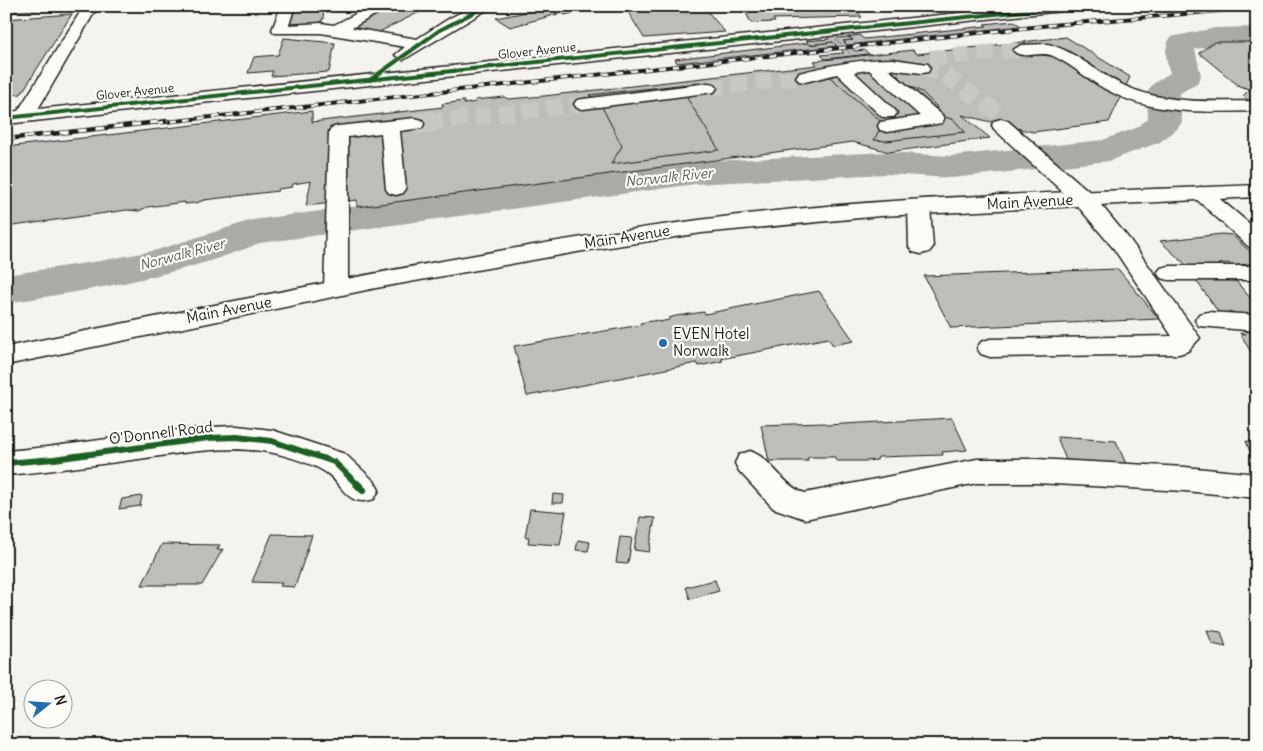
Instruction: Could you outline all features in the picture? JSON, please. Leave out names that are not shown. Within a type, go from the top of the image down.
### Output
[{"type":"street","points":[[25,114],[91,6]]},
{"type":"street","points":[[288,6],[280,30],[321,28],[418,44]]},
{"type":"street","points":[[335,31],[382,6]]},
{"type":"street","points":[[370,80],[418,44],[455,21],[486,6]]},
{"type":"street","name":"Glover Avenue","points":[[6,118],[25,114],[370,80],[1071,6]]},
{"type":"street","points":[[1021,50],[1048,49],[1058,52],[1124,92],[1150,101],[1211,106],[1257,106]]},
{"type":"street","points":[[805,77],[874,66],[921,67]]},
{"type":"street","points":[[842,70],[888,120],[935,119],[874,66]]},
{"type":"street","points":[[583,104],[708,88]]},
{"type":"street","points":[[336,288],[338,132],[415,124]]},
{"type":"street","points":[[990,348],[1180,345],[1186,338],[1122,245],[1084,199],[1059,174],[1001,124]]},
{"type":"street","points":[[390,126],[396,189]]},
{"type":"street","name":"Main Avenue","points":[[6,356],[336,288],[521,254],[684,228],[790,216],[919,207],[1257,191]]},
{"type":"street","points":[[1201,193],[1257,242]]},
{"type":"street","points":[[919,207],[921,247]]},
{"type":"street","points":[[1169,273],[1257,273]]},
{"type":"street","points":[[1208,320],[1257,323]]},
{"type":"street","name":"O'Donnell Road","points":[[6,464],[208,438],[237,437],[272,441],[334,462],[363,490]]},
{"type":"street","points":[[750,463],[784,500],[805,506],[976,471],[1056,472],[1185,479],[1257,486]]},
{"type":"path","points":[[836,40],[851,54]]},
{"type":"building","points":[[6,6],[76,6],[6,13]]},
{"type":"building","points":[[295,6],[329,6],[323,12],[324,19],[322,19],[321,23],[288,27]]},
{"type":"building","points":[[395,6],[432,6],[375,34],[348,30]]},
{"type":"building","points":[[703,6],[725,32],[644,38],[625,7]]},
{"type":"building","points":[[743,6],[934,6],[855,9],[862,17],[773,19],[775,22],[751,23]]},
{"type":"building","points":[[563,7],[573,13],[565,15],[556,9]]},
{"type":"building","points":[[547,8],[558,14],[510,27],[496,18]]},
{"type":"building","points":[[72,14],[21,94],[13,95],[10,101],[6,101],[6,19]]},
{"type":"building","points":[[1013,21],[1021,26],[847,45],[843,41],[853,40],[848,37],[859,35],[864,39],[987,26],[984,24]]},
{"type":"building","points":[[836,35],[838,38],[848,37],[853,40],[843,41],[855,51],[864,50],[869,54],[825,59],[821,55],[844,53],[833,42],[810,45],[806,41],[829,39],[826,36]]},
{"type":"building","points":[[1066,37],[1130,77],[1109,122],[1033,132],[962,115],[990,138],[889,152],[853,142],[357,207],[357,200],[306,206],[311,181],[293,184],[292,187],[278,189],[278,191],[204,200],[196,203],[185,204],[185,202],[147,207],[139,211],[127,210],[6,227],[6,147],[312,111],[312,122],[443,107],[442,104],[464,101],[464,104],[476,102],[475,100],[504,97],[508,99],[544,96],[817,65],[814,61],[913,50],[917,54]]},
{"type":"building","points":[[284,38],[335,43],[329,72],[271,76],[273,71],[248,73],[254,57],[278,55]]},
{"type":"building","points":[[833,42],[837,46],[677,63],[675,59],[808,43],[810,45]]},
{"type":"building","points":[[1214,42],[1257,42],[1257,108],[1243,96],[1250,89],[1239,86],[1199,53]]},
{"type":"building","points":[[908,62],[894,79],[922,92],[937,107],[934,113],[954,120],[965,132],[886,141],[874,140],[883,123],[823,71]]},
{"type":"building","points":[[697,83],[687,98],[719,150],[611,164],[622,146],[599,101],[589,95]]},
{"type":"building","points":[[1222,234],[1232,235],[1257,258],[1255,261],[1257,263],[1231,266],[1229,263],[1219,264],[1221,266],[1195,269],[1192,266],[1187,266],[1160,241]]},
{"type":"building","points":[[1118,269],[1159,319],[951,328],[924,276]]},
{"type":"building","points":[[1195,279],[1236,281],[1257,306],[1257,316],[1219,313]]},
{"type":"building","name":"EVEN Hotel Norwalk","points":[[819,291],[854,341],[833,345],[828,338],[721,359],[723,361],[699,366],[697,363],[527,396],[514,346],[641,325],[640,323],[658,320],[659,322],[676,316],[704,312],[705,314]]},
{"type":"building","points":[[1245,331],[1257,333],[1257,363],[1240,333],[1246,334]]},
{"type":"building","points":[[952,418],[967,450],[942,452],[943,455],[878,457],[877,460],[865,461],[836,461],[835,457],[811,457],[807,458],[808,461],[769,461],[761,425],[825,423],[826,425]]},
{"type":"building","points":[[1057,437],[1116,441],[1126,464],[1066,460]]},
{"type":"building","points":[[1246,441],[1257,443],[1257,463],[1254,462]]},
{"type":"building","points":[[553,494],[564,495],[563,503],[552,503]]},
{"type":"building","points":[[142,496],[140,506],[119,509],[122,499]]},
{"type":"building","points":[[530,509],[566,512],[560,545],[528,543],[529,537],[525,537]]},
{"type":"building","points":[[640,517],[655,518],[649,552],[634,550]]},
{"type":"building","points":[[272,534],[312,535],[295,587],[280,586],[282,583],[252,582]]},
{"type":"building","points":[[620,537],[632,538],[628,564],[616,563]]},
{"type":"building","points":[[578,540],[590,542],[588,551],[576,550]]},
{"type":"building","points":[[162,544],[220,545],[217,550],[223,549],[202,585],[142,585]]},
{"type":"building","points":[[715,580],[719,591],[690,599],[686,587]]},
{"type":"building","points":[[1207,630],[1221,632],[1226,647],[1212,644]]},
{"type":"waterway","name":"Norwalk River","points":[[6,289],[69,280],[162,261],[193,253],[252,232],[695,173],[886,163],[951,167],[1109,150],[1148,135],[1165,122],[1163,90],[1186,76],[1180,55],[1181,43],[1215,37],[1257,35]]},
{"type":"tunnel","points":[[930,58],[1021,50]]},
{"type":"tunnel","points":[[922,68],[942,73],[999,114],[1001,123]]},
{"type":"tunnel","points":[[708,88],[805,77]]},
{"type":"tunnel","points":[[427,123],[583,104]]},
{"type":"tunnel","points":[[415,124],[438,121]]},
{"type":"tunnel","points":[[1000,121],[1001,125]]},
{"type":"railway","points":[[157,123],[1051,25],[1257,8]]},
{"type":"railway","points":[[6,139],[168,121]]},
{"type":"cycle path","points":[[370,80],[440,30],[486,6]]},
{"type":"cycle path","points":[[6,118],[1071,6]]},
{"type":"cycle path","points":[[6,463],[54,459],[208,438],[237,437],[272,441],[334,462],[363,490]]},
{"type":"place","name":"EVEN Hotel Norwalk","points":[[663,343]]}]
